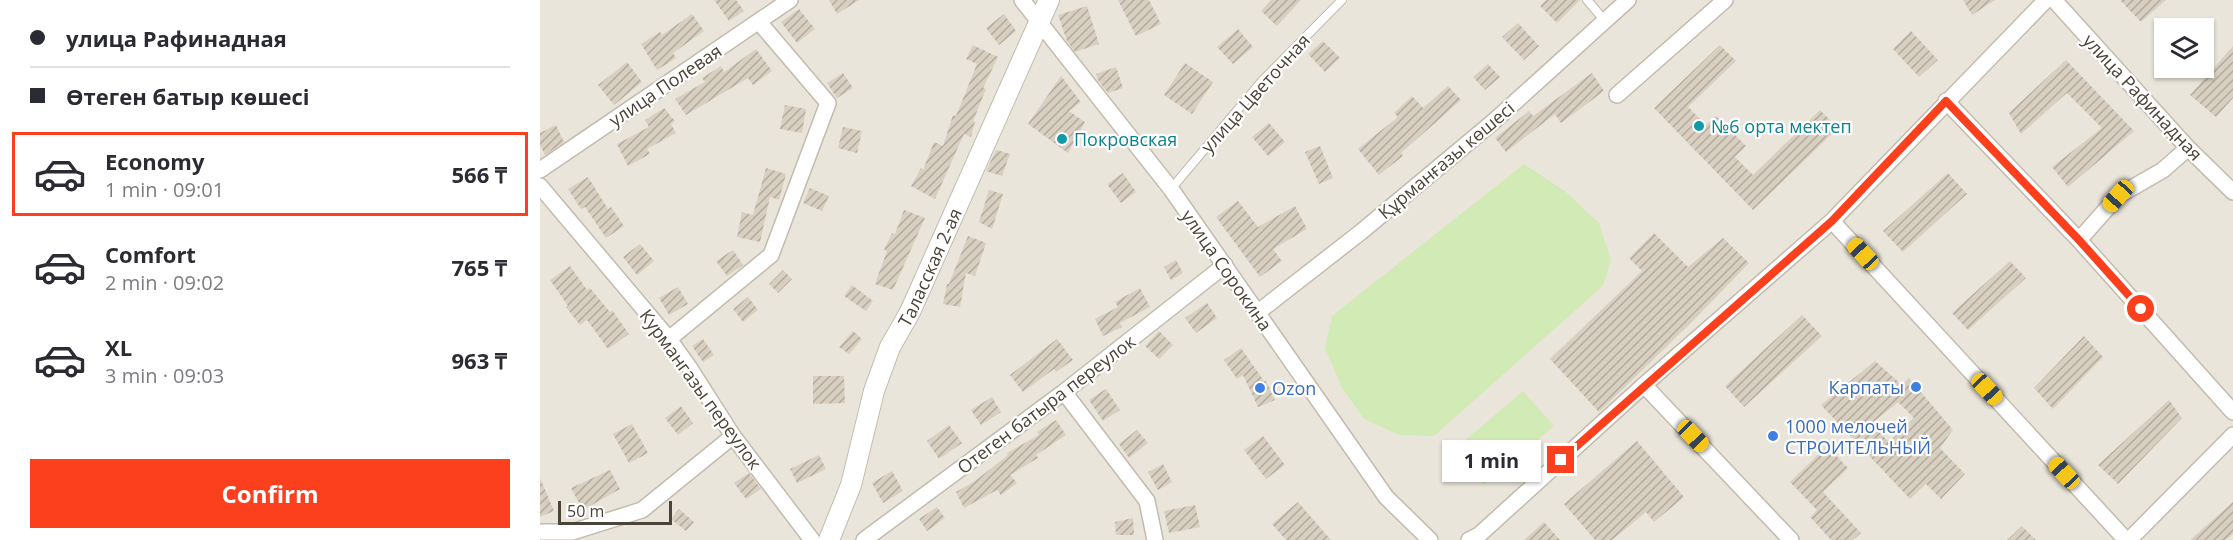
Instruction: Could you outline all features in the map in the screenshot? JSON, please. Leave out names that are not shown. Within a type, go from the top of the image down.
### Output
[{"type":"street","name":"улица Полевая","points":[[540,170],[790,0]]},
{"type":"street","name":"улица Сорокина","points":[[1022,0],[1171,189],[1386,497],[1430,540]]},
{"type":"street","name":"Таласская 2-ая","points":[[829,540],[851,485],[874,391],[890,347],[910,312],[1049,0]]},
{"type":"street","name":"Құрманғазы көшесі","points":[[1257,313],[1361,232],[1493,122],[1628,0]]},
{"type":"street","points":[[1617,95],[1725,0]]},
{"type":"street","points":[[1469,540],[1479,535],[1644,385],[1832,221],[2046,0]]},
{"type":"street","name":"улица Рафинадная","points":[[2054,0],[2188,147],[2233,192]]},
{"type":"street","points":[[669,339],[771,255],[828,103],[759,22]]},
{"type":"street","points":[[1946,101],[2079,240],[2233,412]]},
{"type":"street","points":[[2079,240],[2118,196],[2163,170],[2188,147]]},
{"type":"street","name":"Курмангазы переулок","points":[[540,186],[669,339],[733,436],[812,540]]},
{"type":"street","points":[[1832,221],[2127,540],[2233,435]]},
{"type":"street","name":"Отеген батыра переулок","points":[[864,540],[1064,392],[1225,265]]},
{"type":"street","points":[[1644,385],[1791,540]]},
{"type":"street","points":[[1064,392],[1147,501],[1155,540]]},
{"type":"street","points":[[540,532],[572,532],[642,510],[733,436]]},
{"type":"lane","name":"улица Цветочная","points":[[1171,189],[1262,81],[1341,0]]},
{"type":"lane","points":[[1587,0],[1605,21]]},
{"type":"shaded area","points":[[540,0],[2233,0],[2233,540],[540,540]]},
{"type":"green space","points":[[1524,164],[1566,192],[1599,223],[1611,260],[1603,286],[1434,436],[1399,435],[1364,419],[1342,388],[1325,348],[1332,316]]},
{"type":"green space","points":[[1523,391],[1554,426],[1484,485],[1455,449]]},
{"type":"building","points":[[714,0],[736,0],[744,11],[729,21]]},
{"type":"building","points":[[829,0],[859,0],[837,14]]},
{"type":"building","points":[[1118,0],[1149,0],[1161,24],[1136,36]]},
{"type":"building","points":[[1271,0],[1301,0],[1277,26],[1261,11]]},
{"type":"building","points":[[1546,0],[1580,0],[1557,23],[1540,6]]},
{"type":"building","points":[[1963,0],[1995,0],[1972,15]]},
{"type":"building","points":[[2120,0],[2166,0],[2141,22]]},
{"type":"building","points":[[1087,6],[1099,44],[1075,52],[1067,41],[1058,15]]},
{"type":"building","points":[[799,9],[815,29],[797,43],[781,22]]},
{"type":"building","points":[[692,14],[704,31],[673,53],[676,58],[657,70],[641,44],[660,32],[662,35]]},
{"type":"building","points":[[1004,14],[1016,31],[999,45],[986,28]]},
{"type":"building","points":[[1518,23],[1539,46],[1524,60],[1502,37]]},
{"type":"building","points":[[1238,29],[1253,47],[1233,64],[1217,47]]},
{"type":"building","points":[[1911,31],[1938,60],[1919,77],[1893,49]]},
{"type":"building","points":[[1323,41],[1340,58],[1325,72],[1308,54]]},
{"type":"building","points":[[973,45],[998,57],[983,88],[986,89],[973,121],[975,122],[971,137],[964,134],[935,199],[911,186],[921,168],[923,170],[934,142],[943,146],[953,115],[956,116],[977,64],[966,59]]},
{"type":"building","name":"№6 орта мектеп","points":[[1720,45],[1736,61],[1688,107],[1706,125],[1716,116],[1746,146],[1735,157],[1753,175],[1820,110],[1838,128],[1753,210],[1654,108]]},
{"type":"building","points":[[2233,46],[2233,98],[2216,117],[2190,95],[2205,78],[2214,78],[2214,68]]},
{"type":"building","points":[[756,49],[772,71],[753,85],[748,78],[686,115],[675,99],[705,82],[702,78],[721,66],[724,72]]},
{"type":"building","points":[[2066,60],[2134,131],[2068,187],[2052,167],[2102,128],[2067,93],[2021,134],[2009,113]]},
{"type":"building","points":[[627,62],[642,82],[614,105],[598,85]]},
{"type":"building","points":[[1185,63],[1213,82],[1192,114],[1164,95]]},
{"type":"building","points":[[1488,64],[1500,77],[1485,90],[1473,77]]},
{"type":"building","points":[[1116,67],[1123,88],[1108,93],[1096,74]]},
{"type":"building","points":[[843,73],[853,88],[837,98],[827,83]]},
{"type":"building","points":[[1592,73],[1604,91],[1561,123],[1555,114],[1506,152],[1495,138],[1529,111],[1533,116]]},
{"type":"building","name":"Покровская","points":[[1061,76],[1081,102],[1069,111],[1085,122],[1068,153],[1028,124]]},
{"type":"building","points":[[1448,86],[1461,100],[1401,153],[1403,156],[1379,175],[1358,149],[1398,117],[1394,113],[1412,96],[1423,108]]},
{"type":"building","points":[[785,105],[806,109],[802,133],[780,129]]},
{"type":"building","points":[[664,108],[675,121],[671,124],[676,133],[647,149],[650,154],[628,166],[617,144],[649,127],[645,120]]},
{"type":"building","points":[[1269,123],[1285,142],[1268,156],[1252,137]]},
{"type":"building","points":[[556,125],[564,142],[545,155],[540,145],[540,133]]},
{"type":"building","points":[[843,127],[862,131],[857,153],[838,148]]},
{"type":"building","points":[[1320,146],[1333,178],[1319,184],[1305,152]]},
{"type":"building","points":[[996,150],[1010,154],[1002,176],[986,171]]},
{"type":"building","points":[[766,168],[786,174],[779,200],[770,197],[760,242],[737,237],[742,212],[753,215]]},
{"type":"building","points":[[1123,173],[1136,192],[1121,203],[1107,184]]},
{"type":"building","points":[[1948,173],[1967,194],[1903,252],[1883,231]]},
{"type":"building","points":[[588,177],[608,209],[611,207],[624,226],[606,238],[585,207],[581,209],[568,189]]},
{"type":"building","points":[[810,188],[829,196],[822,211],[803,203]]},
{"type":"building","points":[[989,190],[1003,194],[992,229],[979,222]]},
{"type":"building","points":[[1238,201],[1258,227],[1295,206],[1307,229],[1273,249],[1282,261],[1260,277],[1216,217]]},
{"type":"building","points":[[904,210],[925,218],[893,290],[875,284],[887,251],[884,250],[892,233],[895,234]]},
{"type":"building","points":[[1654,233],[1688,267],[1723,238],[1749,263],[1599,412],[1550,359],[1642,271],[1629,258]]},
{"type":"building","points":[[968,236],[986,243],[975,276],[966,273],[960,307],[943,304],[947,284],[949,284]]},
{"type":"building","points":[[640,244],[654,261],[637,275],[623,257]]},
{"type":"building","points":[[733,250],[743,265],[727,276],[716,261]]},
{"type":"building","points":[[1176,260],[1183,273],[1171,280],[1164,267]]},
{"type":"building","points":[[2010,261],[2026,278],[1968,330],[1952,313]]},
{"type":"building","points":[[570,266],[587,290],[590,288],[610,312],[612,310],[629,334],[608,349],[587,320],[580,325],[550,280]]},
{"type":"building","points":[[783,270],[792,279],[778,293],[769,284]]},
{"type":"building","points":[[852,285],[873,301],[866,311],[844,296]]},
{"type":"building","points":[[678,287],[688,304],[669,315],[659,298]]},
{"type":"building","points":[[1140,288],[1150,307],[1120,323],[1122,327],[1103,336],[1095,319],[1118,307],[1115,302]]},
{"type":"building","points":[[748,297],[758,310],[743,322],[733,309]]},
{"type":"building","points":[[1207,303],[1217,318],[1196,333],[1185,318]]},
{"type":"building","points":[[1802,315],[1822,336],[1744,407],[1725,386]]},
{"type":"building","points":[[853,331],[862,339],[849,354],[839,347]]},
{"type":"building","points":[[1159,331],[1173,345],[1159,359],[1145,346]]},
{"type":"building","points":[[2084,336],[2103,357],[2053,409],[2034,388]]},
{"type":"building","points":[[703,339],[714,355],[703,362],[692,346]]},
{"type":"building","points":[[1057,339],[1073,360],[1056,372],[1054,369],[1023,392],[1010,375]]},
{"type":"building","points":[[1241,348],[1266,381],[1275,400],[1258,407],[1243,375],[1237,379],[1224,360]]},
{"type":"building","points":[[1875,361],[1902,385],[1909,378],[1953,430],[1940,448],[1965,474],[1941,499],[1926,484],[1910,499],[1821,405]],"holes":[[[1898,402],[1914,418],[1889,442],[1871,424]]]},
{"type":"building","points":[[813,376],[844,376],[845,403],[813,404]]},
{"type":"building","points":[[1106,389],[1120,410],[1103,421],[1089,400]]},
{"type":"building","points":[[992,397],[1001,412],[981,425],[971,410]]},
{"type":"building","points":[[2169,400],[2182,418],[2118,484],[2098,465]]},
{"type":"building","points":[[681,406],[693,423],[678,435],[665,418]]},
{"type":"building","points":[[1056,420],[1066,435],[1036,455],[1038,458],[1010,475],[1017,483],[1001,495],[997,490],[964,508],[956,492],[975,481],[1008,455],[1007,453],[1039,435],[1037,432]]},
{"type":"building","points":[[632,424],[648,453],[629,463],[613,434]]},
{"type":"building","points":[[949,425],[962,443],[939,459],[927,441]]},
{"type":"building","points":[[1137,430],[1148,443],[1129,458],[1119,444]]},
{"type":"building","points":[[1263,436],[1285,465],[1266,479],[1244,450]]},
{"type":"building","points":[[1637,441],[1684,497],[1654,522],[1646,512],[1612,540],[1595,540],[1564,504]]},
{"type":"building","points":[[1827,446],[1848,468],[1823,492],[1861,533],[1853,540],[1831,540],[1810,517],[1817,510],[1790,482]]},
{"type":"building","points":[[819,455],[826,469],[797,483],[790,469]]},
{"type":"building","points":[[1163,464],[1172,482],[1158,490],[1148,472]]},
{"type":"building","points":[[610,470],[620,489],[583,510],[571,488]]},
{"type":"building","points":[[892,471],[903,491],[883,503],[872,483]]},
{"type":"building","points":[[749,473],[761,489],[746,499],[734,483]]},
{"type":"building","points":[[540,478],[554,511],[540,517]]},
{"type":"building","points":[[1298,502],[1331,540],[1286,540],[1272,524]]},
{"type":"building","points":[[2233,502],[2233,534],[2226,540],[2190,540]]},
{"type":"building","points":[[1195,505],[1200,527],[1169,533],[1164,511]]},
{"type":"building","points":[[937,507],[945,518],[927,531],[919,519]]},
{"type":"building","points":[[679,509],[694,522],[686,531],[671,519]]},
{"type":"building","points":[[1133,518],[1134,535],[1116,535],[1115,522]]},
{"type":"building","points":[[1544,522],[1560,540],[1524,540]]},
{"type":"building","points":[[2022,526],[2036,540],[2007,540]]},
{"type":"place","name":"№6 орта мектеп","points":[[1699,126]]},
{"type":"place","name":"Покровская","points":[[1062,139]]},
{"type":"place","name":"Карпаты","points":[[1916,387]]},
{"type":"place","name":"Ozon","points":[[1260,388]]},
{"type":"place","name":"1000 мелочей СТРОИТЕЛЬНЫЙ","points":[[1773,436]]},
{"type":"route","points":[[1561,460],[1832,221],[1946,101],[2079,240],[2141,309]]}]
